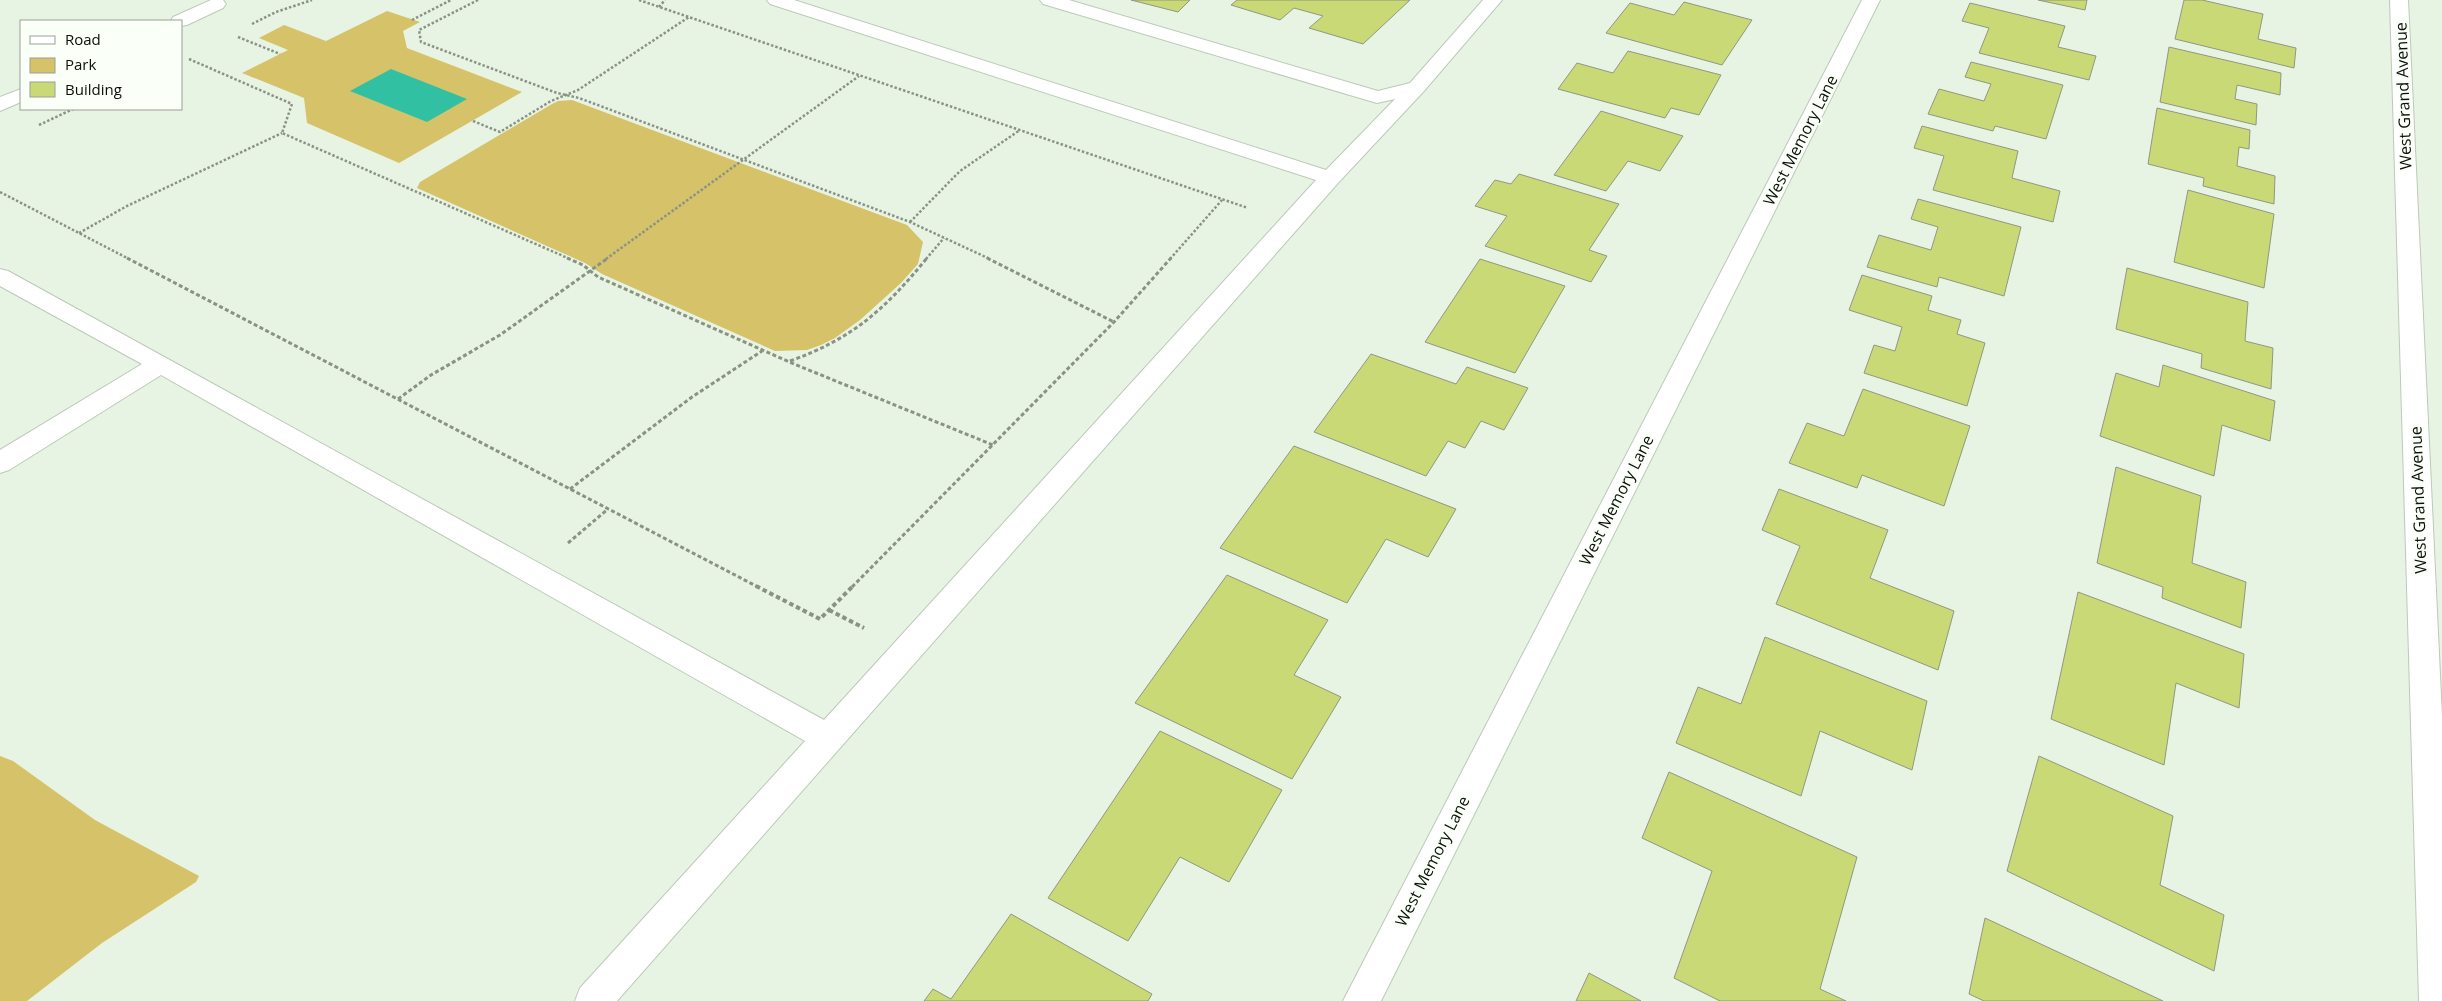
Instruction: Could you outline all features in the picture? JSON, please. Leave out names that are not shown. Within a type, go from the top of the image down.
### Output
[{"type":"street","points":[[776,0],[1330,178]]},
{"type":"street","points":[[1049,0],[1378,97],[1417,87]]},
{"type":"street","points":[[593,1001],[1330,178],[1417,87],[1493,0]]},
{"type":"street","name":"West Memory Lane","points":[[1361,1001],[1871,0]]},
{"type":"street","name":"West Grand Avenue","points":[[2399,0],[2437,1001]]},
{"type":"street","points":[[182,20],[217,1]]},
{"type":"street","points":[[0,105],[20,95]]},
{"type":"street","points":[[0,276],[161,364],[828,738]]},
{"type":"street","points":[[0,463],[161,364]]},
{"type":"path","points":[[246,26],[276,12],[312,0]]},
{"type":"path","points":[[412,20],[451,0]]},
{"type":"path","points":[[478,0],[419,30],[421,42],[566,95],[579,98],[910,222],[1028,277],[1114,322]]},
{"type":"path","points":[[639,0],[1222,200],[1292,221]]},
{"type":"path","points":[[660,7],[664,0]]},
{"type":"path","points":[[473,121],[500,132],[578,90],[689,17]]},
{"type":"path","points":[[230,34],[280,54]]},
{"type":"path","points":[[182,56],[292,104],[282,133]]},
{"type":"path","points":[[398,399],[431,375],[500,335],[860,76]]},
{"type":"path","points":[[910,222],[960,171],[1020,130]]},
{"type":"path","points":[[78,233],[112,212],[158,192],[242,149],[282,133],[589,270],[598,277],[762,351],[885,404],[993,445]]},
{"type":"path","points":[[0,192],[820,619],[1114,322],[1222,200]]},
{"type":"path","points":[[789,362],[833,344],[866,320],[910,280],[944,238]]},
{"type":"path","points":[[570,489],[692,397],[762,351]]},
{"type":"green space","points":[[387,11],[420,22],[403,31],[407,48],[522,92],[399,163],[307,123],[304,98],[242,73],[288,50],[259,38],[284,25],[326,41]]},
{"type":"green space","points":[[572,100],[907,225],[923,242],[918,264],[901,283],[860,320],[835,338],[807,350],[775,351],[602,274],[585,263],[417,188],[420,182],[552,104],[558,101]]},
{"type":"green space","points":[[0,756],[13,761],[95,820],[199,876],[196,882],[102,943],[27,1001],[0,1001]]},
{"type":"shaded area","points":[[391,69],[467,99],[427,122],[350,91]]},
{"type":"building","points":[[1131,0],[1190,0],[1178,12]]},
{"type":"building","points":[[1237,0],[1410,0],[1363,44],[1309,28],[1323,16],[1294,8],[1280,20],[1231,5]]},
{"type":"building","points":[[2038,0],[2087,0],[2085,10]]},
{"type":"building","points":[[2184,0],[2202,0],[2263,14],[2258,39],[2296,48],[2294,68],[2175,39]]},
{"type":"building","points":[[1684,2],[1752,20],[1722,65],[1606,33],[1630,3],[1674,15]]},
{"type":"building","points":[[1970,3],[2065,26],[2058,47],[2096,56],[2089,80],[1979,53],[1989,28],[1962,21]]},
{"type":"building","points":[[2169,47],[2281,73],[2280,95],[2237,85],[2235,99],[2257,104],[2256,125],[2160,102]]},
{"type":"building","points":[[1628,51],[1721,75],[1699,115],[1671,108],[1665,118],[1558,89],[1577,63],[1613,73]]},
{"type":"building","points":[[1971,62],[2063,85],[2046,139],[1995,126],[1993,131],[1928,114],[1939,89],[1984,101],[1991,84],[1965,77]]},
{"type":"building","points":[[2157,108],[2250,130],[2249,149],[2239,147],[2237,166],[2275,176],[2274,204],[2203,186],[2204,178],[2148,164]]},
{"type":"building","points":[[1601,111],[1683,136],[1660,171],[1628,161],[1606,191],[1554,175]]},
{"type":"building","points":[[1922,126],[2018,151],[2012,178],[2060,191],[2053,222],[1933,190],[1944,156],[1914,148]]},
{"type":"building","points":[[1519,174],[1619,204],[1589,250],[1607,256],[1591,282],[1485,246],[1507,216],[1475,206],[1495,180],[1511,184]]},
{"type":"building","points":[[2188,190],[2274,214],[2264,288],[2174,262]]},
{"type":"building","points":[[1918,199],[2021,227],[2004,296],[1939,277],[1937,287],[1867,267],[1879,235],[1931,250],[1938,227],[1911,219]]},
{"type":"building","points":[[1480,259],[1565,286],[1515,373],[1425,342]]},
{"type":"building","points":[[2127,268],[2248,302],[2245,341],[2273,348],[2271,389],[2201,368],[2202,354],[2116,329]]},
{"type":"building","points":[[1862,275],[1932,296],[1928,310],[1961,320],[1957,334],[1985,343],[1967,406],[1864,373],[1874,345],[1895,351],[1902,327],[1849,310]]},
{"type":"building","points":[[1371,354],[1456,384],[1467,367],[1528,388],[1504,430],[1481,421],[1465,448],[1448,441],[1426,476],[1314,432]]},
{"type":"building","points":[[2163,365],[2275,401],[2270,441],[2222,425],[2214,476],[2100,436],[2116,373],[2159,387]]},
{"type":"building","points":[[1863,389],[1970,426],[1944,506],[1862,475],[1857,488],[1789,463],[1807,423],[1844,436]]},
{"type":"building","points":[[1294,446],[1456,509],[1428,557],[1386,539],[1347,603],[1220,548]]},
{"type":"building","points":[[2116,467],[2201,496],[2192,563],[2246,582],[2241,628],[2162,598],[2163,587],[2097,563]]},
{"type":"building","points":[[1779,489],[1888,530],[1870,578],[1954,611],[1938,670],[1776,604],[1800,546],[1762,530]]},
{"type":"building","points":[[1227,575],[1328,620],[1294,675],[1341,697],[1292,779],[1135,703]]},
{"type":"building","points":[[2078,592],[2244,654],[2239,708],[2176,683],[2164,765],[2051,719]]},
{"type":"building","points":[[1765,637],[1927,701],[1912,770],[1820,731],[1801,796],[1676,743],[1698,687],[1741,704]]},
{"type":"building","points":[[1160,731],[1282,790],[1229,882],[1180,857],[1128,941],[1048,898]]},
{"type":"building","points":[[2039,756],[2173,816],[2160,885],[2224,915],[2214,971],[2007,871]]},
{"type":"building","points":[[1669,772],[1857,857],[1820,989],[1846,1001],[1720,1001],[1674,978],[1712,871],[1642,838]]},
{"type":"building","points":[[1011,914],[1152,994],[1148,1001],[924,1001],[933,989],[951,999]]},
{"type":"building","points":[[1985,918],[2163,1001],[1984,1001],[1969,994]]},
{"type":"building","points":[[1589,973],[1641,1001],[1576,1001]]}]
